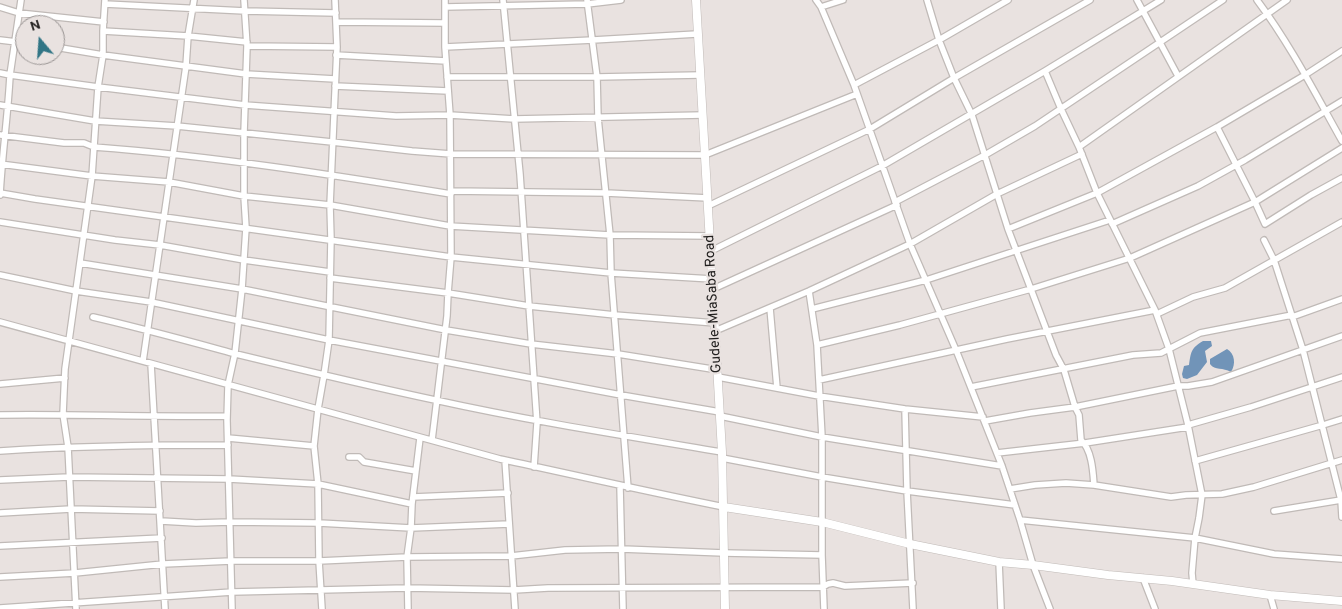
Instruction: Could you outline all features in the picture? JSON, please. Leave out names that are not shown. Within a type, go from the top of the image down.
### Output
[{"type":"main road","name":"Gudele-MiaSaba Road","points":[[696,0],[722,455],[725,609]]},
{"type":"main road","points":[[724,508],[822,522],[910,544],[999,562],[1033,564],[1270,595],[1342,601]]},
{"type":"street","points":[[20,13],[21,0]]},
{"type":"street","points":[[143,361],[194,0]]},
{"type":"street","points":[[232,609],[227,416],[228,385],[235,353],[242,289],[246,228],[244,133],[247,44],[244,0]]},
{"type":"street","points":[[322,609],[318,484],[314,446],[328,340],[331,239],[330,205],[337,47],[335,0]]},
{"type":"street","points":[[432,440],[446,330],[450,256],[451,154],[445,47],[445,3],[621,0]]},
{"type":"street","points":[[816,0],[854,85],[910,244],[984,419],[1010,488],[1033,564],[1050,609]]},
{"type":"street","points":[[820,7],[843,0]]},
{"type":"street","points":[[927,0],[939,40],[954,78],[972,114],[1008,230],[1056,355],[1064,370],[1074,407],[1079,415],[1081,440],[1092,463],[1094,486]]},
{"type":"street","points":[[854,85],[939,40],[1008,0]]},
{"type":"street","points":[[2,135],[64,143],[84,143],[94,147],[173,154],[331,174],[451,193],[606,193],[708,202],[870,129],[954,78],[1090,0]]},
{"type":"street","points":[[1136,0],[1178,76]]},
{"type":"street","points":[[711,250],[882,166],[1045,71],[1161,0]]},
{"type":"street","points":[[713,289],[896,204],[985,155],[1035,126],[1223,0]]},
{"type":"street","points":[[1257,0],[1306,75],[1342,141]]},
{"type":"street","points":[[1079,147],[1287,0]]},
{"type":"street","points":[[76,606],[68,477],[68,447],[64,414],[65,369],[92,176],[98,87],[103,55],[105,2],[245,11],[336,13]]},
{"type":"street","points":[[587,2],[597,77],[598,118],[610,235],[611,273],[628,488]]},
{"type":"street","points":[[503,3],[518,155],[537,421],[534,467]]},
{"type":"street","points":[[0,7],[20,13],[54,18],[104,22]]},
{"type":"street","points":[[336,22],[445,24]]},
{"type":"street","points":[[103,31],[188,36],[247,44],[337,47]]},
{"type":"street","points":[[445,47],[697,34]]},
{"type":"street","points":[[0,40],[15,42],[10,75],[9,107],[2,135],[0,194],[450,256],[611,273],[712,279]]},
{"type":"street","points":[[65,49],[246,74],[335,78]]},
{"type":"street","points":[[1008,230],[1097,193],[1217,127],[1306,75],[1342,51]]},
{"type":"street","points":[[336,55],[446,61]]},
{"type":"street","points":[[1045,71],[1097,193],[1156,312],[1169,349],[1188,426],[1202,495],[1195,538],[1193,584]]},
{"type":"street","points":[[0,73],[146,94],[245,105],[396,116],[514,119],[703,115]]},
{"type":"street","points":[[447,77],[700,75]]},
{"type":"street","points":[[335,86],[448,91]]},
{"type":"street","points":[[0,105],[95,121],[177,126],[451,154],[705,155],[857,94]]},
{"type":"street","points":[[812,308],[926,280],[1111,222],[1198,186],[1342,101]]},
{"type":"street","points":[[1217,127],[1265,224],[1342,178]]},
{"type":"street","points":[[817,345],[1031,289],[1130,258],[1255,202],[1342,148]]},
{"type":"street","points":[[715,332],[910,244],[998,194],[1082,154]]},
{"type":"street","points":[[1,164],[92,176],[169,182],[244,196],[330,205],[450,226],[610,235],[710,236]]},
{"type":"street","points":[[0,222],[160,245],[330,275],[529,306],[715,323]]},
{"type":"street","points":[[819,380],[1007,339],[1156,312],[1193,297],[1224,288],[1342,222]]},
{"type":"street","points":[[1264,240],[1274,260],[1303,350],[1340,491],[1342,517]]},
{"type":"street","points":[[80,263],[242,289],[446,330],[531,344],[618,354],[819,396],[984,419],[1074,407],[1178,386],[1212,382],[1342,336]]},
{"type":"street","points":[[0,275],[151,302],[328,340],[720,414],[822,437],[1002,466]]},
{"type":"street","points":[[809,291],[817,345],[822,437],[824,609]]},
{"type":"street","points":[[971,387],[1133,355],[1161,353],[1200,333],[1292,316],[1342,299]]},
{"type":"street","points":[[770,308],[777,388]]},
{"type":"street","points":[[93,317],[436,401],[537,421],[624,435],[822,477],[907,491],[1015,505]]},
{"type":"street","points":[[0,322],[505,460],[724,508]]},
{"type":"street","points":[[151,364],[165,609]]},
{"type":"street","points":[[997,453],[1084,443],[1188,426],[1342,377]]},
{"type":"street","points":[[0,384],[65,378]]},
{"type":"street","points":[[905,409],[913,609]]},
{"type":"street","points":[[0,415],[227,416]]},
{"type":"street","points":[[1195,461],[1342,419]]},
{"type":"street","points":[[408,609],[407,557],[420,438]]},
{"type":"street","points":[[0,450],[228,442],[314,446]]},
{"type":"street","points":[[349,456],[359,457],[364,462],[416,471]]},
{"type":"street","points":[[505,460],[515,609]]},
{"type":"street","points":[[1010,488],[1066,483],[1171,497],[1222,494],[1254,487],[1342,460]]},
{"type":"street","points":[[0,480],[68,477],[158,477],[318,484],[412,504]]},
{"type":"street","points":[[620,486],[623,609]]},
{"type":"street","points":[[413,497],[508,492]]},
{"type":"street","points":[[1274,511],[1341,500]]},
{"type":"street","points":[[0,513],[71,509],[160,511]]},
{"type":"street","points":[[1020,520],[1195,538],[1274,554],[1342,559]]},
{"type":"street","points":[[161,521],[196,523],[319,523],[411,528],[509,524]]},
{"type":"street","points":[[0,546],[162,538]]},
{"type":"street","points":[[0,577],[75,573],[163,564],[511,556],[565,550],[622,549],[822,555]]},
{"type":"street","points":[[999,562],[1001,609]]},
{"type":"street","points":[[1144,578],[1155,609]]},
{"type":"street","points":[[0,608],[76,606],[232,592],[407,588],[514,590],[548,588],[823,587],[828,584],[844,586],[913,583]]},
{"type":"street","points":[[1270,595],[1274,609]]},
{"type":"water","points":[[1203,341],[1211,341],[1212,346],[1205,351],[1207,362],[1197,375],[1187,379],[1183,378],[1184,366],[1189,365],[1192,351]]},
{"type":"water","points":[[1227,349],[1234,359],[1234,366],[1231,372],[1214,368],[1210,364],[1210,359]]}]
